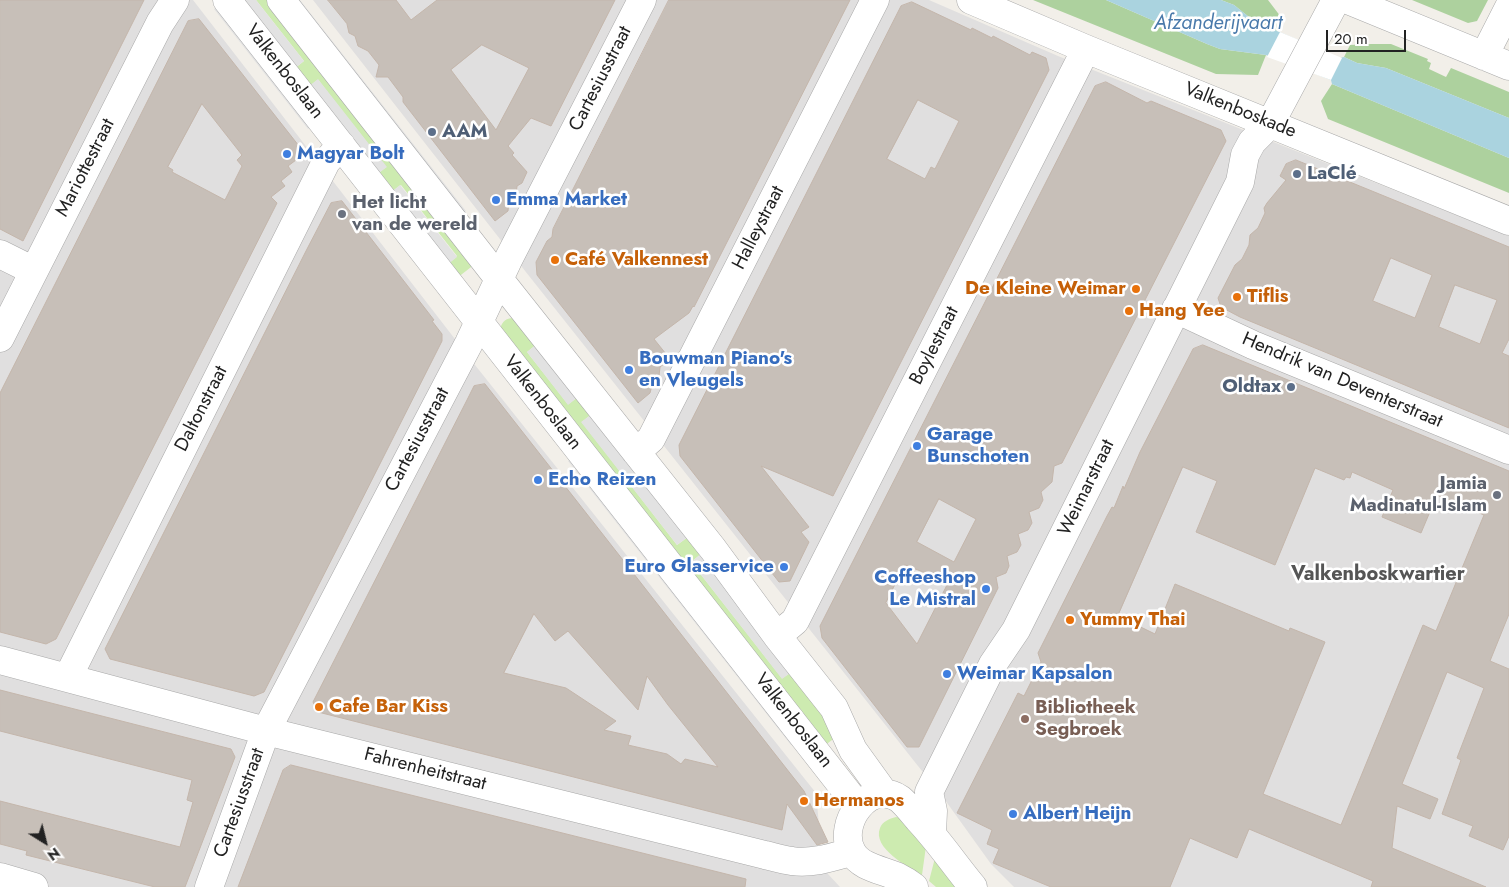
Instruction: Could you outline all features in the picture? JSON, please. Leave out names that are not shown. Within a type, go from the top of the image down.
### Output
[{"type":"street","name":"Mariottestraat","points":[[0,338],[160,24],[175,0]]},
{"type":"street","name":"Valkenboslaan","points":[[227,0],[858,806]]},
{"type":"street","name":"Valkenboslaan","points":[[281,0],[499,279],[714,549],[834,708],[853,750],[892,796],[932,834],[973,887]]},
{"type":"street","name":"Cartesiusstraat","points":[[209,887],[266,731],[479,322],[499,279],[642,0]]},
{"type":"street","name":"Halleystraat","points":[[636,452],[651,439],[875,0]]},
{"type":"street","name":"Valkenboskade","points":[[971,0],[1086,50],[1509,221]]},
{"type":"street","name":"Weimarstraat","points":[[929,792],[993,664],[1016,630],[1240,182],[1245,156],[1252,142],[1270,124],[1336,0]]},
{"type":"street","points":[[1348,0],[1509,66]]},
{"type":"street","points":[[1484,56],[1509,7]]},
{"type":"street","name":"Boylestraat","points":[[778,636],[795,621],[1086,50]]},
{"type":"street","name":"Daltonstraat","points":[[68,677],[326,162],[341,145]]},
{"type":"street","points":[[0,254],[34,271]]},
{"type":"street","name":"Hendrik van Deventerstraat","points":[[1176,309],[1253,345],[1509,450]]},
{"type":"street","name":"Fahrenheitstraat","points":[[0,660],[266,731],[794,862],[830,858],[851,852]]},
{"type":"street","points":[[914,887],[897,876],[885,880],[851,852],[848,842],[848,823],[858,806],[870,797],[892,796],[916,791],[929,792],[933,811],[932,834]]},
{"type":"street","points":[[0,877],[34,887]]},
{"type":"shaded area","points":[[0,0],[193,0],[475,365],[816,793],[819,825],[817,851],[828,874],[840,887],[0,887]]},
{"type":"shaded area","points":[[239,0],[256,0],[304,61],[294,69]]},
{"type":"shaded area","points":[[291,0],[300,0],[466,211],[460,216]]},
{"type":"shaded area","points":[[313,0],[929,0],[1058,56],[1509,236],[1509,887],[1014,887],[991,864],[945,800],[514,257]]},
{"type":"shaded area","points":[[220,5],[314,124],[308,129],[214,9]]},
{"type":"shaded area","points":[[318,79],[387,167],[376,175],[308,87]]},
{"type":"shaded area","points":[[400,185],[457,257],[447,265],[390,193]]},
{"type":"shaded area","points":[[537,344],[578,397],[568,405],[527,352]]},
{"type":"shaded area","points":[[592,414],[688,537],[677,545],[581,422]]},
{"type":"shaded area","points":[[574,456],[796,740],[791,745],[568,461]]},
{"type":"shaded area","points":[[701,554],[793,671],[782,679],[691,562]]},
{"type":"green space","points":[[256,0],[268,0],[475,264],[457,278],[447,265],[457,256],[401,185],[390,193],[376,175],[386,167],[318,80],[308,87],[294,69],[304,61]]},
{"type":"green space","points":[[1033,0],[1106,0],[1220,49],[1266,55],[1258,75],[1216,74]]},
{"type":"green space","points":[[1221,0],[1268,0],[1284,21],[1278,32],[1254,21],[1234,5]]},
{"type":"green space","points":[[1412,0],[1488,0],[1477,21],[1468,23]]},
{"type":"green space","points":[[1391,44],[1428,59],[1427,61],[1431,63],[1429,69],[1446,77],[1451,68],[1509,92],[1509,118],[1386,68],[1357,63],[1344,57],[1350,45]]},
{"type":"green space","points":[[1332,84],[1509,158],[1509,193],[1328,119],[1321,101]]},
{"type":"green space","points":[[512,318],[537,344],[527,352],[568,404],[578,397],[592,414],[582,422],[677,545],[688,537],[701,554],[691,562],[782,678],[793,671],[822,708],[836,737],[824,746],[500,331],[503,322]]},
{"type":"green space","points":[[896,817],[901,818],[926,846],[922,875],[893,856],[881,843],[879,835],[881,826],[886,821]]},
{"type":"green space","points":[[935,858],[958,887],[936,887],[929,881]]},
{"type":"water","name":"Afzanderijvaart","points":[[1106,0],[1221,0],[1234,5],[1254,21],[1340,58],[1344,57],[1357,63],[1386,68],[1509,118],[1509,158],[1332,84],[1331,80],[1266,55],[1220,49]]},
{"type":"pier","points":[[1280,32],[1342,58],[1331,80],[1267,57]]},
{"type":"building","points":[[0,0],[144,0],[23,241],[0,229]]},
{"type":"building","points":[[328,0],[396,0],[411,20],[437,0],[615,0],[551,126],[531,118],[508,146],[514,153],[512,155],[527,172],[522,183],[517,186],[516,195],[509,200],[508,211],[495,221],[403,102],[403,97],[388,77],[376,77],[379,65],[368,51],[358,46],[355,36],[349,33],[347,24]],"holes":[[[482,45],[529,68],[496,130],[451,70]]]},
{"type":"building","points":[[669,0],[850,0],[694,307],[689,313],[654,339],[670,359],[660,367],[659,376],[653,381],[650,393],[638,403],[537,275],[536,262],[547,241],[552,237],[553,229]]},
{"type":"building","points":[[912,2],[971,30],[972,28],[992,38],[993,36],[1030,55],[1032,52],[1046,58],[1049,70],[833,496],[761,466],[809,527],[801,532],[809,542],[790,581],[779,582],[680,456],[679,445],[901,6]],"holes":[[[918,100],[959,121],[935,169],[931,167],[925,179],[887,159]]]},
{"type":"building","points":[[199,19],[299,146],[300,157],[288,166],[292,172],[281,181],[285,186],[271,197],[277,203],[56,639],[46,644],[0,632],[0,393],[188,21]],"holes":[[[202,104],[242,155],[237,160],[242,166],[225,200],[172,172],[173,170],[168,167]]]},
{"type":"building","points":[[1106,82],[1147,103],[1151,101],[1221,130],[1226,141],[1062,463],[1054,466],[1052,482],[1041,492],[1043,500],[1039,508],[1029,512],[1032,523],[1028,530],[1018,534],[1021,545],[1017,552],[1007,556],[1009,566],[1006,573],[996,577],[998,588],[919,747],[907,747],[822,638],[820,626],[1095,86]],"holes":[[[939,499],[976,519],[954,562],[917,542]],[[905,565],[944,580],[942,584],[947,585],[917,644],[886,603]]]},
{"type":"building","points":[[1296,160],[1509,247],[1509,339],[1502,353],[1509,356],[1509,428],[1240,317],[1221,307],[1218,298],[1235,265],[1242,259],[1249,245],[1250,235],[1258,228],[1265,213],[1264,208],[1267,203],[1286,180],[1280,176],[1286,164]],"holes":[[[1391,258],[1432,275],[1415,318],[1373,301]],[[1455,285],[1497,300],[1480,344],[1439,327]]]},
{"type":"building","points":[[342,201],[434,320],[432,321],[442,334],[442,341],[342,539],[264,692],[254,696],[110,659],[105,649],[306,251],[331,203]]},
{"type":"building","points":[[1203,345],[1509,471],[1509,614],[1490,661],[1509,669],[1509,836],[1503,850],[1469,836],[1473,826],[1442,814],[1461,760],[1457,758],[1484,688],[1447,672],[1402,784],[1438,799],[1430,819],[1397,806],[1392,848],[1486,887],[1371,887],[1373,881],[1249,829],[1237,858],[1190,838],[1170,887],[1051,887],[993,863],[999,849],[987,844],[992,830],[957,813],[1018,693],[1024,696],[1041,662],[1038,653],[1107,516],[1112,507],[1114,508],[1123,486],[1124,489],[1140,452],[1193,349]],"holes":[[[1183,467],[1217,481],[1196,532],[1275,565],[1315,468],[1344,480],[1346,477],[1350,478],[1352,472],[1393,490],[1382,517],[1421,533],[1437,495],[1484,515],[1436,631],[1423,625],[1341,825],[1263,794],[1325,642],[1290,628],[1289,631],[1175,584],[1155,634],[1118,616]]]},
{"type":"building","points":[[485,384],[804,791],[828,842],[817,845],[787,804],[782,830],[318,712],[313,702],[474,386]],"holes":[[[534,614],[555,641],[568,631],[638,710],[647,676],[718,767],[685,759],[681,764],[667,754],[628,745],[631,736],[604,730],[616,721],[566,688],[504,673]]]},
{"type":"building","points":[[0,690],[231,749],[235,757],[185,887],[155,887],[26,855],[27,851],[0,844],[0,801],[180,847],[193,802],[187,800],[192,780],[0,731]]},
{"type":"building","points":[[291,765],[746,879],[745,887],[238,887],[283,770]]},
{"type":"place","name":"AAM","points":[[432,132]]},
{"type":"place","name":"Magyar Bolt","points":[[287,154]]},
{"type":"place","name":"LaClé","points":[[1297,174]]},
{"type":"place","name":"Emma Market","points":[[496,200]]},
{"type":"place","name":"Het licht van de wereld","points":[[342,214]]},
{"type":"place","name":"Café Valkennest","points":[[555,260]]},
{"type":"place","name":"De Kleine Weimar","points":[[1136,289]]},
{"type":"place","name":"Tiflis","points":[[1237,297]]},
{"type":"place","name":"Hang Yee","points":[[1129,311]]},
{"type":"place","name":"Bouwman Piano's en Vleugels","points":[[629,370]]},
{"type":"place","name":"Oldtax","points":[[1291,387]]},
{"type":"place","name":"Garage Bunschoten","points":[[917,446]]},
{"type":"place","name":"Echo Reizen","points":[[538,480]]},
{"type":"place","name":"Jamia Madinatul-Islam","points":[[1497,495]]},
{"type":"place","name":"Euro Glasservice","points":[[784,567]]},
{"type":"place","name":"Coffeeshop Le Mistral","points":[[986,589]]},
{"type":"place","name":"Yummy Thai","points":[[1070,620]]},
{"type":"place","name":"Weimar Kapsalon","points":[[947,674]]},
{"type":"place","name":"Cafe Bar Kiss","points":[[319,707]]},
{"type":"place","name":"Bibliotheek Segbroek","points":[[1025,719]]},
{"type":"place","name":"Hermanos","points":[[804,801]]},
{"type":"place","name":"Albert Heijn","points":[[1013,814]]},
{"type":"district","name":"Valkenboskwartier","points":[[1378,575]]}]
